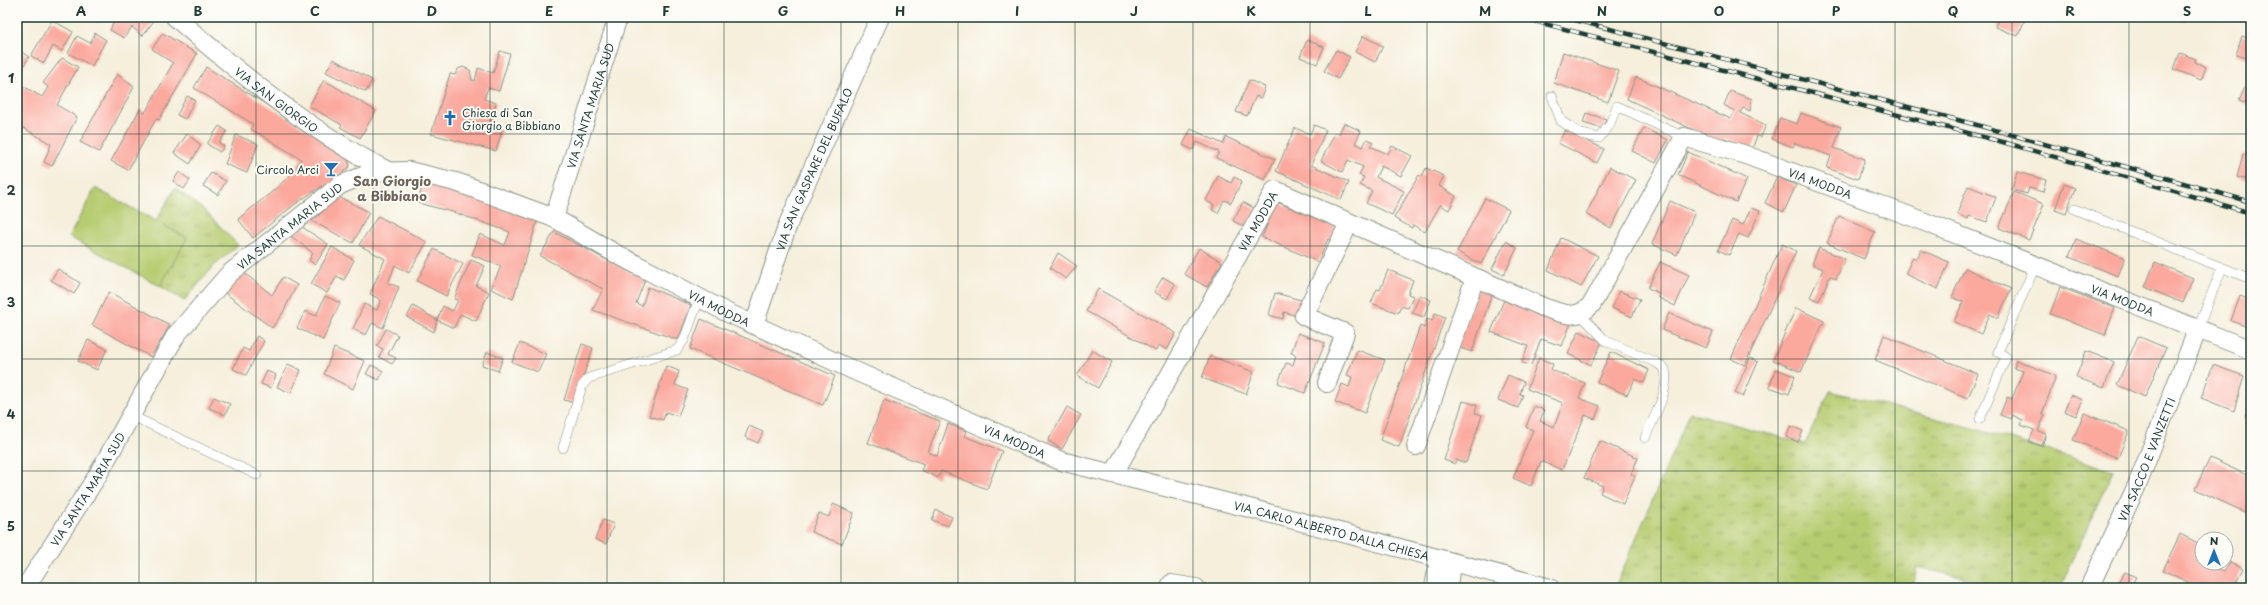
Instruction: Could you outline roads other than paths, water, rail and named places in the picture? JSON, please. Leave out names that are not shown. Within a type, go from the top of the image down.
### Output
[{"type":"street","name":"VIA SAN GIORGIO","points":[[175,17],[216,53],[317,129],[361,158],[386,170]]},
{"type":"street","name":"VIA SANTA MARIA SUD","points":[[25,588],[96,478],[176,335],[229,274],[340,185],[362,174],[386,170],[421,173],[456,182],[554,218],[618,17]]},
{"type":"street","name":"VIA SAN GASPARE DEL BUFALO","points":[[754,325],[788,224],[880,17]]},
{"type":"street","name":"VIA MODDA","points":[[1684,137],[1743,154],[1907,215],[2251,350]]},
{"type":"street","points":[[1580,314],[1592,304],[1684,137]]},
{"type":"street","name":"VIA MODDA","points":[[554,218],[699,298],[754,325],[1040,453],[1081,468],[1114,473],[1275,190],[1543,307],[1569,315],[1580,314]]},
{"type":"street","points":[[1327,383],[1345,333],[1304,316],[1349,223]]},
{"type":"street","points":[[1416,446],[1475,278]]},
{"type":"street","name":"VIA SACCO E VANZETTI","points":[[2088,588],[2138,483],[2198,328]]},
{"type":"street","name":"VIA CARLO ALBERTO DALLA CHIESA","points":[[1114,473],[1550,588]]},
{"type":"street","points":[[1434,588],[1445,561]]},
{"type":"street","points":[[1445,561],[1448,588]]},
{"type":"street","points":[[1171,584],[1196,588]]},
{"type":"lane","points":[[1552,96],[1561,121],[1581,134],[1599,138],[1609,126],[1617,106],[1684,137]]},
{"type":"lane","points":[[2074,209],[2251,279]]},
{"type":"lane","points":[[1980,419],[2006,357],[1998,352],[2035,266]]},
{"type":"lane","points":[[2198,328],[2222,268]]},
{"type":"lane","points":[[563,448],[582,386],[589,378],[677,350],[684,340],[699,298]]},
{"type":"lane","points":[[1580,314],[1606,341],[1658,363],[1665,369],[1667,377],[1664,389],[1645,438]]},
{"type":"lane","points":[[132,416],[257,475]]},
{"type":"railway","points":[[1518,17],[1999,141],[2251,213]]},
{"type":"railway","points":[[1564,17],[1977,125],[2251,202]]},
{"type":"place","name":"Chiesa di San Giorgio a Bibbiano","points":[[450,118]]},
{"type":"place","name":"Circolo Arci","points":[[331,169]]},
{"type":"district","name":"San Giorgio a Bibbiano","points":[[392,188]]}]
